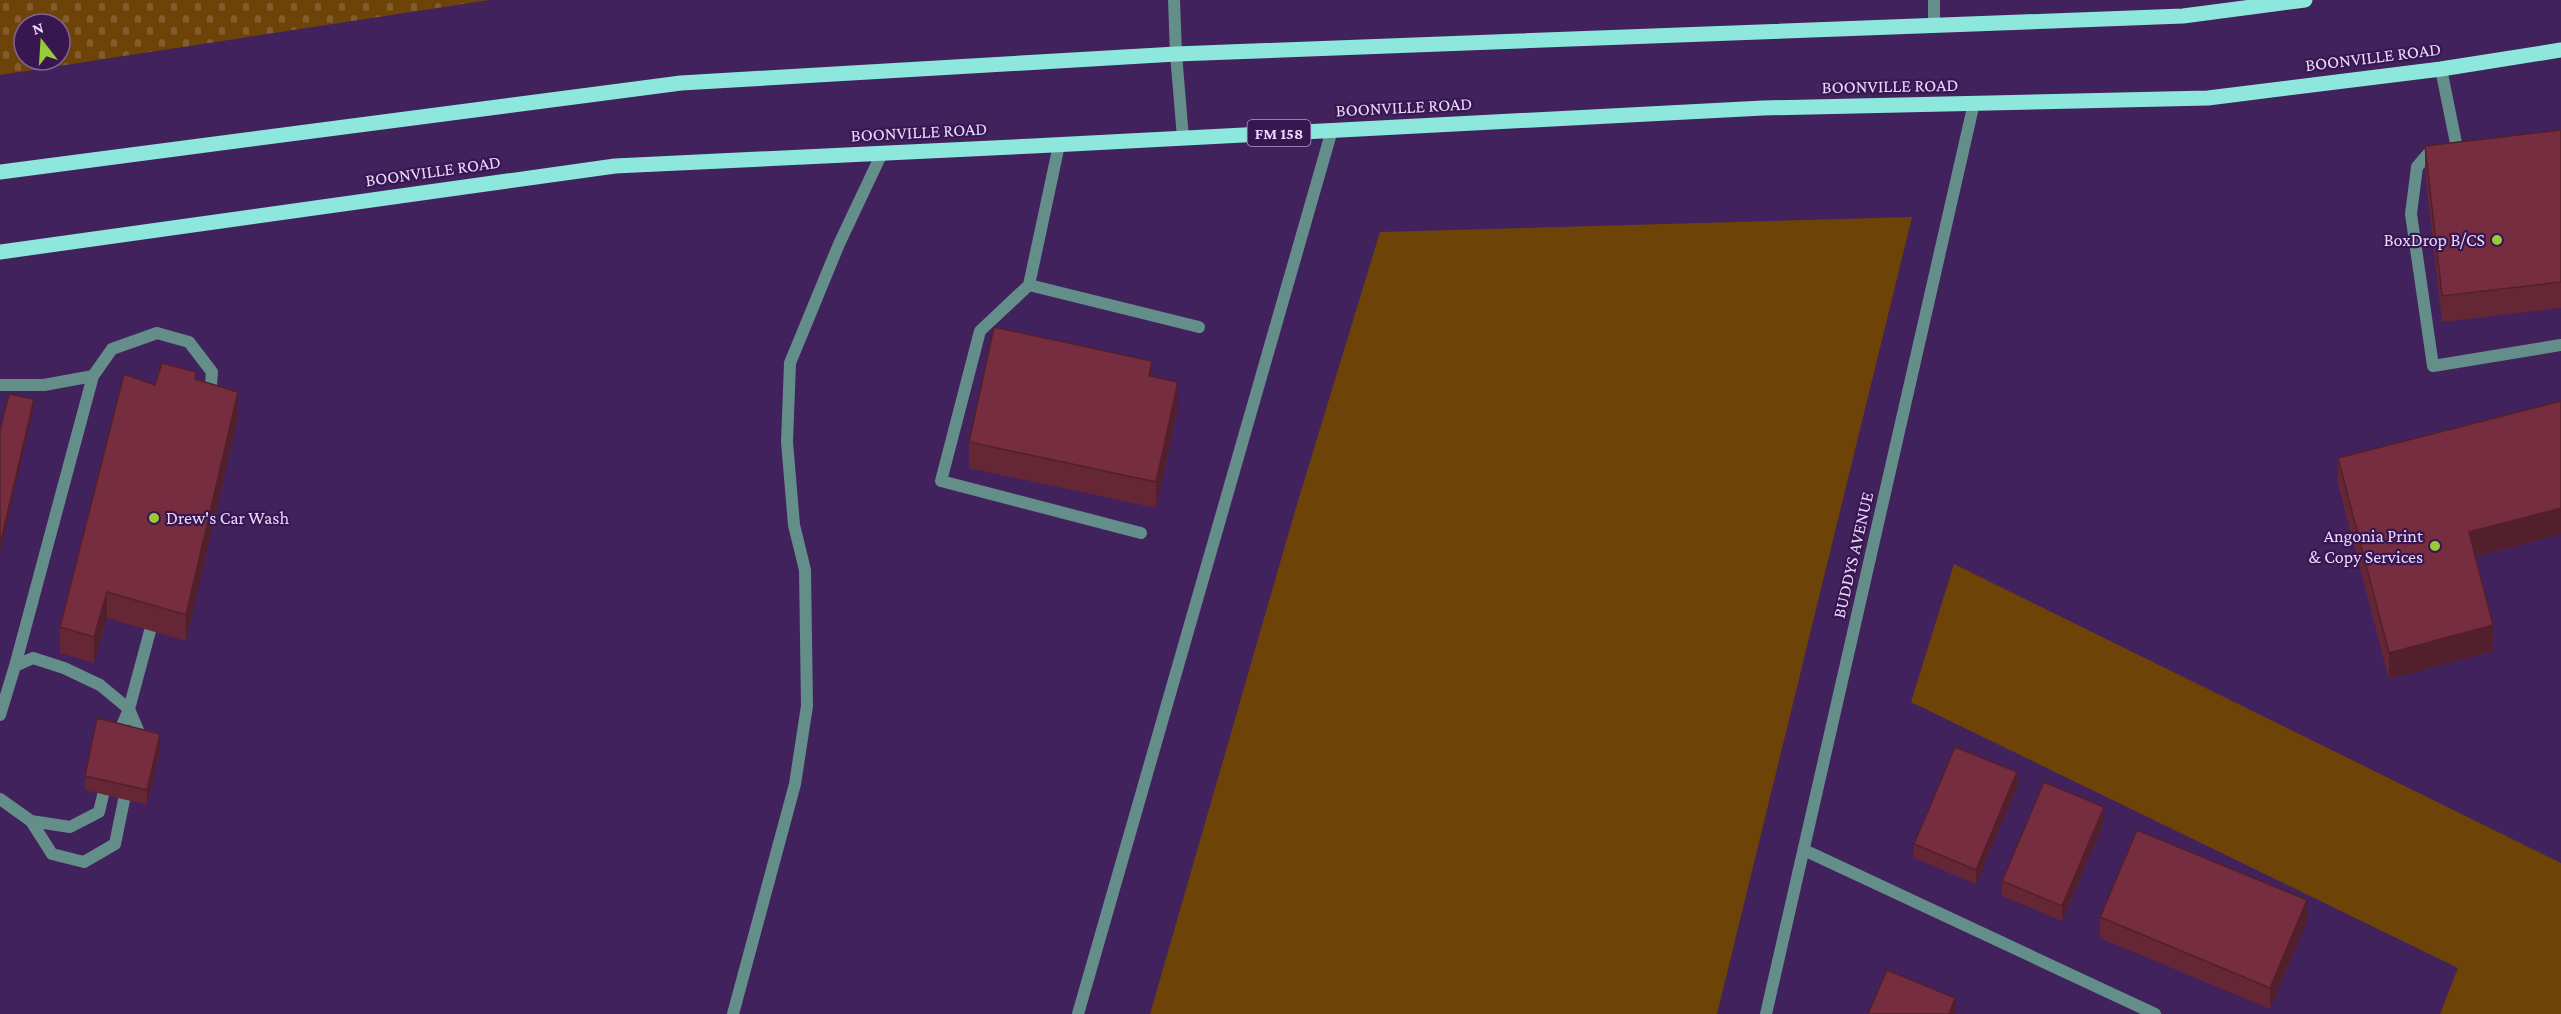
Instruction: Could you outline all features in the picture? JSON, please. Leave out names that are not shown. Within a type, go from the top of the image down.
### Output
[{"type":"main road","points":[[0,172],[681,83],[1176,54],[2183,16],[2306,0]]},
{"type":"main road","name":"BOONVILLE ROAD","points":[[0,252],[615,166],[1763,108],[2208,98],[2441,69],[2561,50]]},
{"type":"street","points":[[1174,0],[1183,138]]},
{"type":"street","points":[[1934,0],[1934,25]]},
{"type":"street","points":[[2441,69],[2463,147],[2428,154],[2416,167],[2411,214],[2433,366],[2561,345]]},
{"type":"street","name":"BUDDYS AVENUE","points":[[1766,1014],[1974,103]]},
{"type":"street","points":[[1078,1014],[1332,130]]},
{"type":"street","points":[[1059,145],[1029,285],[980,331],[941,481],[1141,533]]},
{"type":"street","points":[[733,1014],[795,784],[807,705],[805,570],[794,525],[787,442],[790,363],[839,244],[882,153]]},
{"type":"street","points":[[1029,285],[1199,327]]},
{"type":"street","points":[[0,715],[93,376],[112,349],[158,333],[189,342],[212,372],[209,409]]},
{"type":"street","points":[[0,385],[44,385],[93,376]]},
{"type":"street","points":[[118,735],[129,709],[150,631]]},
{"type":"street","points":[[15,666],[33,658],[100,685],[129,709],[138,730],[136,741]]},
{"type":"street","points":[[31,821],[70,827],[99,812],[103,795]]},
{"type":"street","points":[[0,799],[31,821],[52,854],[84,862],[115,844],[124,800]]},
{"type":"street","points":[[1804,850],[2155,1014]]},
{"type":"green space","points":[[0,0],[489,0],[72,64],[72,12],[12,12],[12,72],[20,72],[0,75]]},
{"type":"green space","points":[[1912,217],[1717,1014],[1150,1014],[1295,511],[1380,232]]},
{"type":"green space","points":[[1954,564],[2561,863],[2561,1014],[2440,1014],[2458,968],[1911,702]]},
{"type":"building","name":"BoxDrop B/CS","points":[[2561,130],[2561,282],[2442,296],[2425,146]]},
{"type":"building","points":[[994,327],[1152,361],[1149,376],[1178,382],[1156,482],[969,442]]},
{"type":"building","name":"Drew's Car Wash","points":[[162,363],[196,372],[195,379],[238,392],[186,615],[107,592],[94,637],[60,627],[124,374],[155,385]]},
{"type":"building","points":[[9,394],[34,399],[0,545],[0,430]]},
{"type":"building","name":"Angonia Print & Copy Services","points":[[2561,401],[2561,508],[2469,532],[2493,625],[2389,653],[2338,458]]},
{"type":"building","points":[[97,718],[160,734],[147,790],[85,776]]},
{"type":"building","points":[[1955,747],[2017,772],[1976,870],[1914,844]]},
{"type":"building","points":[[2044,782],[2104,807],[2062,906],[2002,881]]},
{"type":"building","points":[[2137,830],[2307,900],[2270,988],[2100,917]]},
{"type":"building","points":[[1887,970],[1955,998],[1949,1014],[1868,1014]]},
{"type":"place","name":"BoxDrop B/CS","points":[[2497,240]]},
{"type":"place","name":"Drew's Car Wash","points":[[154,518]]},
{"type":"place","name":"Angonia Print & Copy Services","points":[[2435,546]]}]
